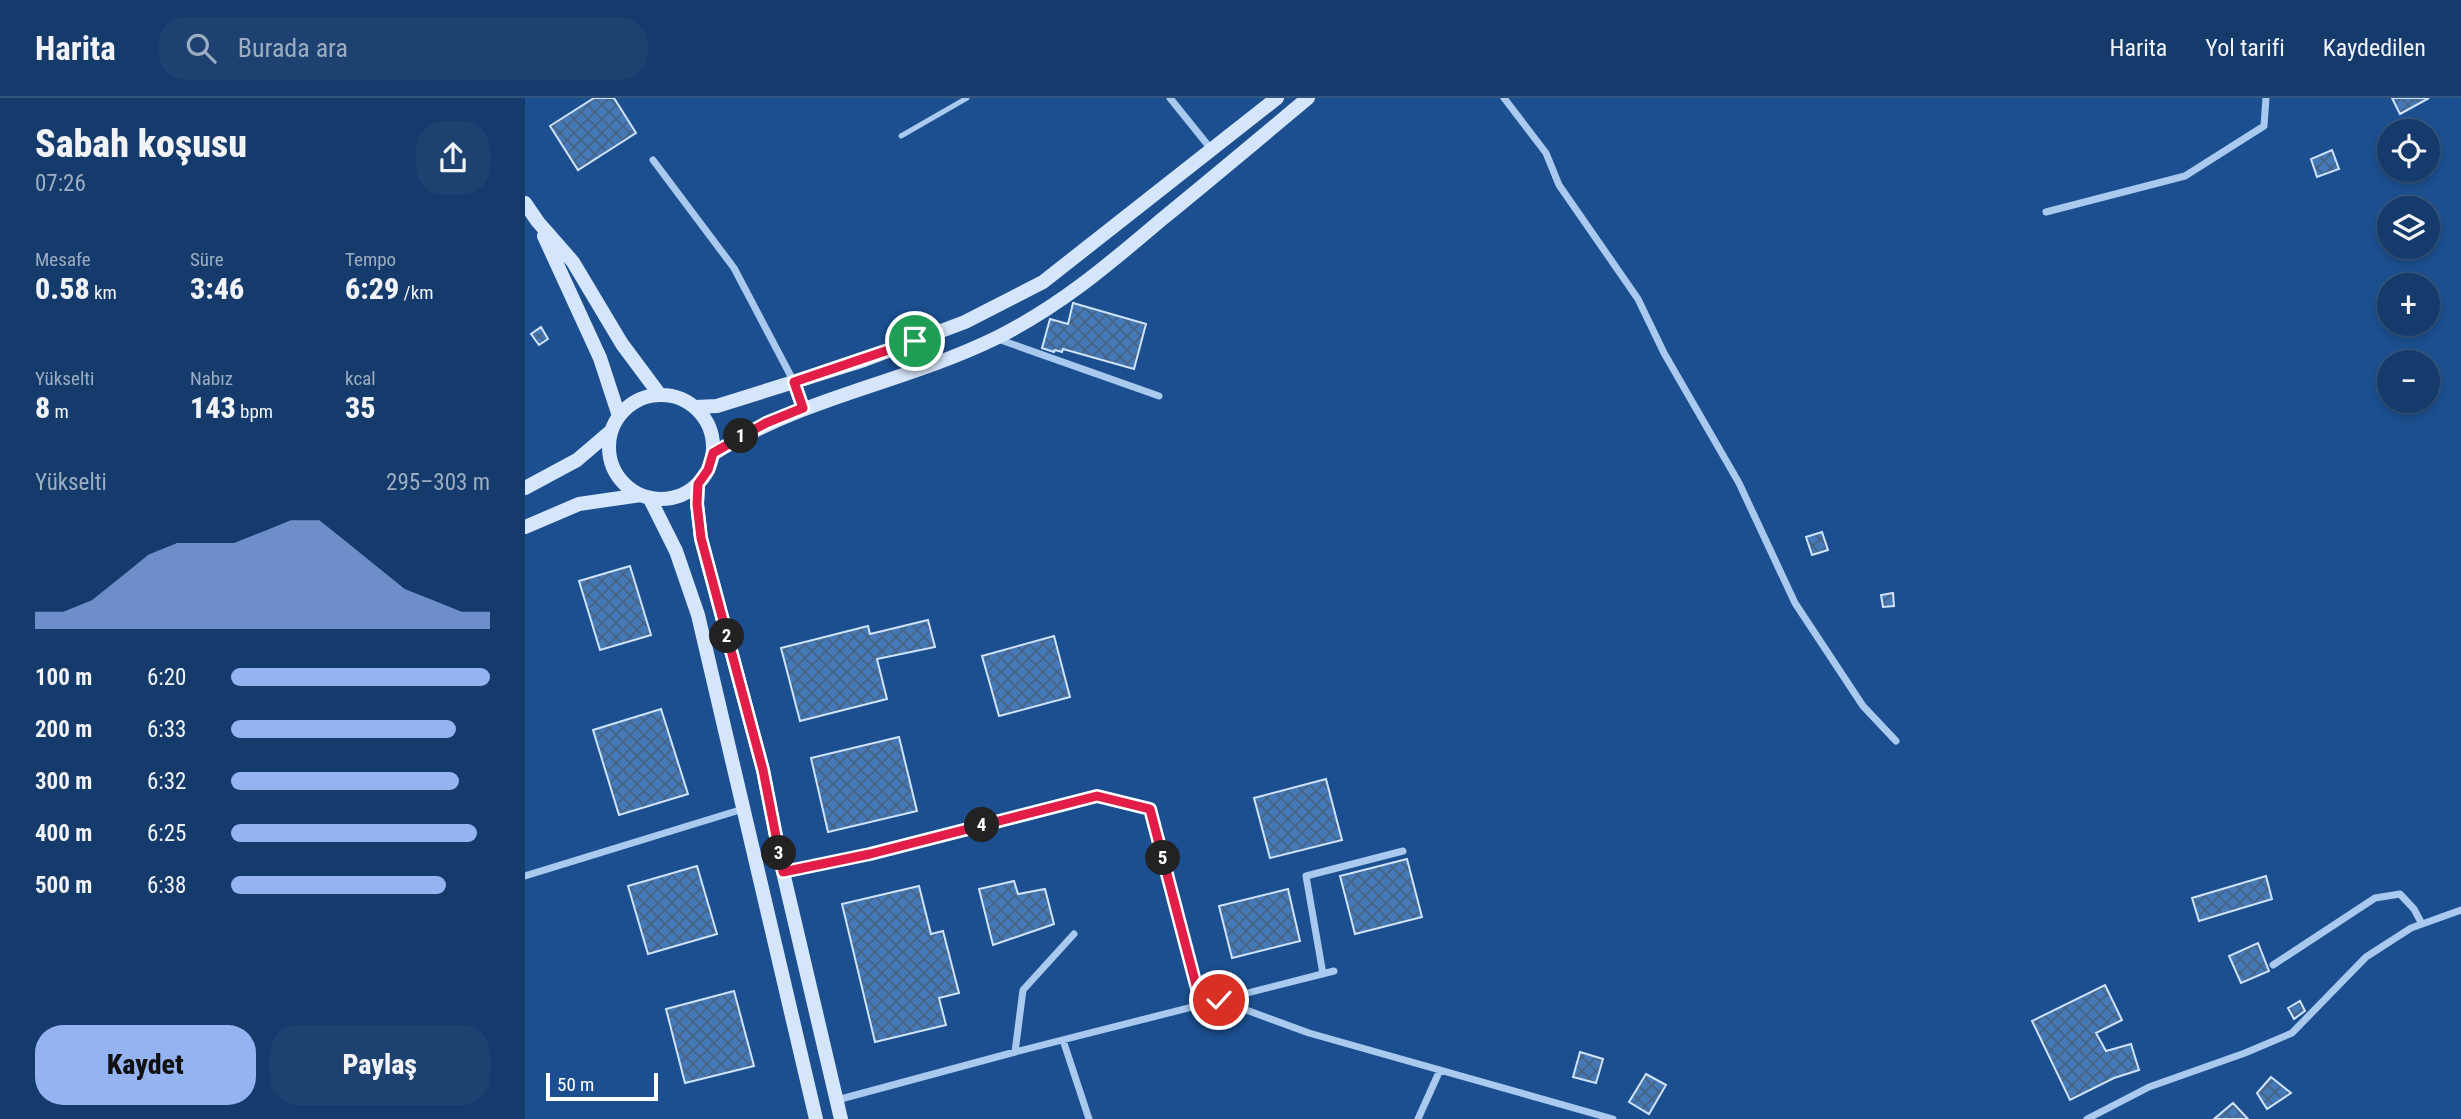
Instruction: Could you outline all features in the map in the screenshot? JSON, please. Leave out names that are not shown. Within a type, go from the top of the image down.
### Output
[{"type":"main road","points":[[695,407],[717,406],[864,360],[965,323],[1043,282],[1277,98]]},
{"type":"main road","points":[[713,453],[766,423],[916,370],[995,338],[1045,312],[1096,275],[1308,98]]},
{"type":"main road","points":[[525,203],[573,262],[622,344],[660,395]]},
{"type":"main road","points":[[538,222],[600,358],[619,416]]},
{"type":"main road","points":[[794,382],[803,408]]},
{"type":"main road","points":[[525,527],[579,504],[645,497],[667,499],[684,495],[698,484],[708,470],[713,453],[713,436],[706,420],[695,407],[680,398],[646,396],[631,404],[619,416],[611,431],[609,448],[612,466],[621,481],[645,497],[664,524],[698,615],[816,1119]]},
{"type":"main road","points":[[525,488],[577,460],[611,431]]},
{"type":"main road","points":[[698,484],[697,504],[701,538],[763,770],[783,872],[841,1119]]},
{"type":"street","points":[[1170,98],[1212,150]]},
{"type":"street","points":[[1504,98],[1546,153],[1559,186],[1638,299],[1664,353],[1739,483],[1795,603],[1863,706],[1896,741]]},
{"type":"street","points":[[2046,212],[2185,176],[2264,126],[2266,98]]},
{"type":"street","points":[[653,160],[734,268],[794,382]]},
{"type":"street","points":[[995,338],[1159,396]]},
{"type":"street","points":[[783,872],[870,854],[1097,796],[1150,809],[1201,1004]]},
{"type":"street","points":[[525,876],[743,809]]},
{"type":"street","points":[[1323,974],[1306,876],[1403,851]]},
{"type":"street","points":[[2273,965],[2375,898],[2400,894],[2414,909],[2422,924]]},
{"type":"street","points":[[2087,1119],[2149,1087],[2245,1053],[2292,1033],[2366,957],[2411,928],[2461,910]]},
{"type":"street","points":[[1015,1052],[1023,990],[1074,934]]},
{"type":"street","points":[[837,1101],[1015,1052],[1334,971]]},
{"type":"street","points":[[1219,1000],[1309,1033],[1613,1119]]},
{"type":"street","points":[[1063,1040],[1089,1119]]},
{"type":"street","points":[[1418,1119],[1440,1070]]},
{"type":"lane","points":[[901,136],[967,98]]},
{"type":"building","points":[[594,98],[614,98],[636,133],[578,170],[550,126]]},
{"type":"building","points":[[2392,98],[2429,98],[2400,114]]},
{"type":"building","points":[[2332,150],[2339,169],[2317,177],[2311,159]]},
{"type":"building","points":[[1073,303],[1146,324],[1134,369],[1063,349],[1062,352],[1054,352],[1042,348],[1050,319],[1068,324]]},
{"type":"building","points":[[541,327],[548,339],[539,345],[531,334]]},
{"type":"building","points":[[1822,532],[1828,550],[1812,555],[1806,537]]},
{"type":"building","points":[[630,566],[651,635],[600,650],[579,581]]},
{"type":"building","points":[[1893,593],[1894,606],[1883,607],[1881,595]]},
{"type":"building","points":[[928,620],[935,647],[877,659],[887,699],[800,721],[781,648],[868,626],[870,634]]},
{"type":"building","points":[[1054,636],[1070,697],[999,716],[982,656]]},
{"type":"building","points":[[661,709],[688,794],[619,815],[593,730]]},
{"type":"building","points":[[899,737],[917,811],[828,832],[811,758]]},
{"type":"building","points":[[1326,779],[1342,840],[1270,858],[1254,798]]},
{"type":"building","points":[[1407,859],[1422,917],[1355,934],[1340,876]]},
{"type":"building","points":[[697,866],[717,934],[648,954],[628,886]]},
{"type":"building","points":[[2266,876],[2272,899],[2199,921],[2192,898]]},
{"type":"building","points":[[1014,881],[1018,894],[1045,889],[1054,924],[993,945],[979,889]]},
{"type":"building","points":[[919,886],[931,934],[943,931],[959,993],[939,998],[946,1025],[875,1042],[842,904]]},
{"type":"building","points":[[1288,889],[1300,941],[1232,958],[1219,906]]},
{"type":"building","points":[[2258,943],[2269,971],[2241,983],[2229,956]]},
{"type":"building","points":[[2105,985],[2122,1020],[2096,1033],[2106,1051],[2131,1044],[2139,1070],[2114,1078],[2070,1100],[2032,1021]]},
{"type":"building","points":[[734,991],[754,1066],[685,1083],[666,1009]]},
{"type":"building","points":[[2300,1001],[2305,1011],[2294,1019],[2288,1008]]},
{"type":"building","points":[[1580,1052],[1603,1059],[1596,1083],[1573,1077]]},
{"type":"building","points":[[1646,1074],[1666,1085],[1649,1114],[1629,1102]]},
{"type":"building","points":[[2271,1077],[2291,1093],[2267,1109],[2257,1093]]},
{"type":"building","points":[[2233,1103],[2248,1119],[2214,1119]]},
{"type":"route","points":[[915,341],[794,382],[803,408],[766,423],[713,453],[708,470],[698,484],[697,504],[701,538],[763,770],[783,872],[870,854],[1097,796],[1150,809],[1201,1004],[1219,1000]]}]
